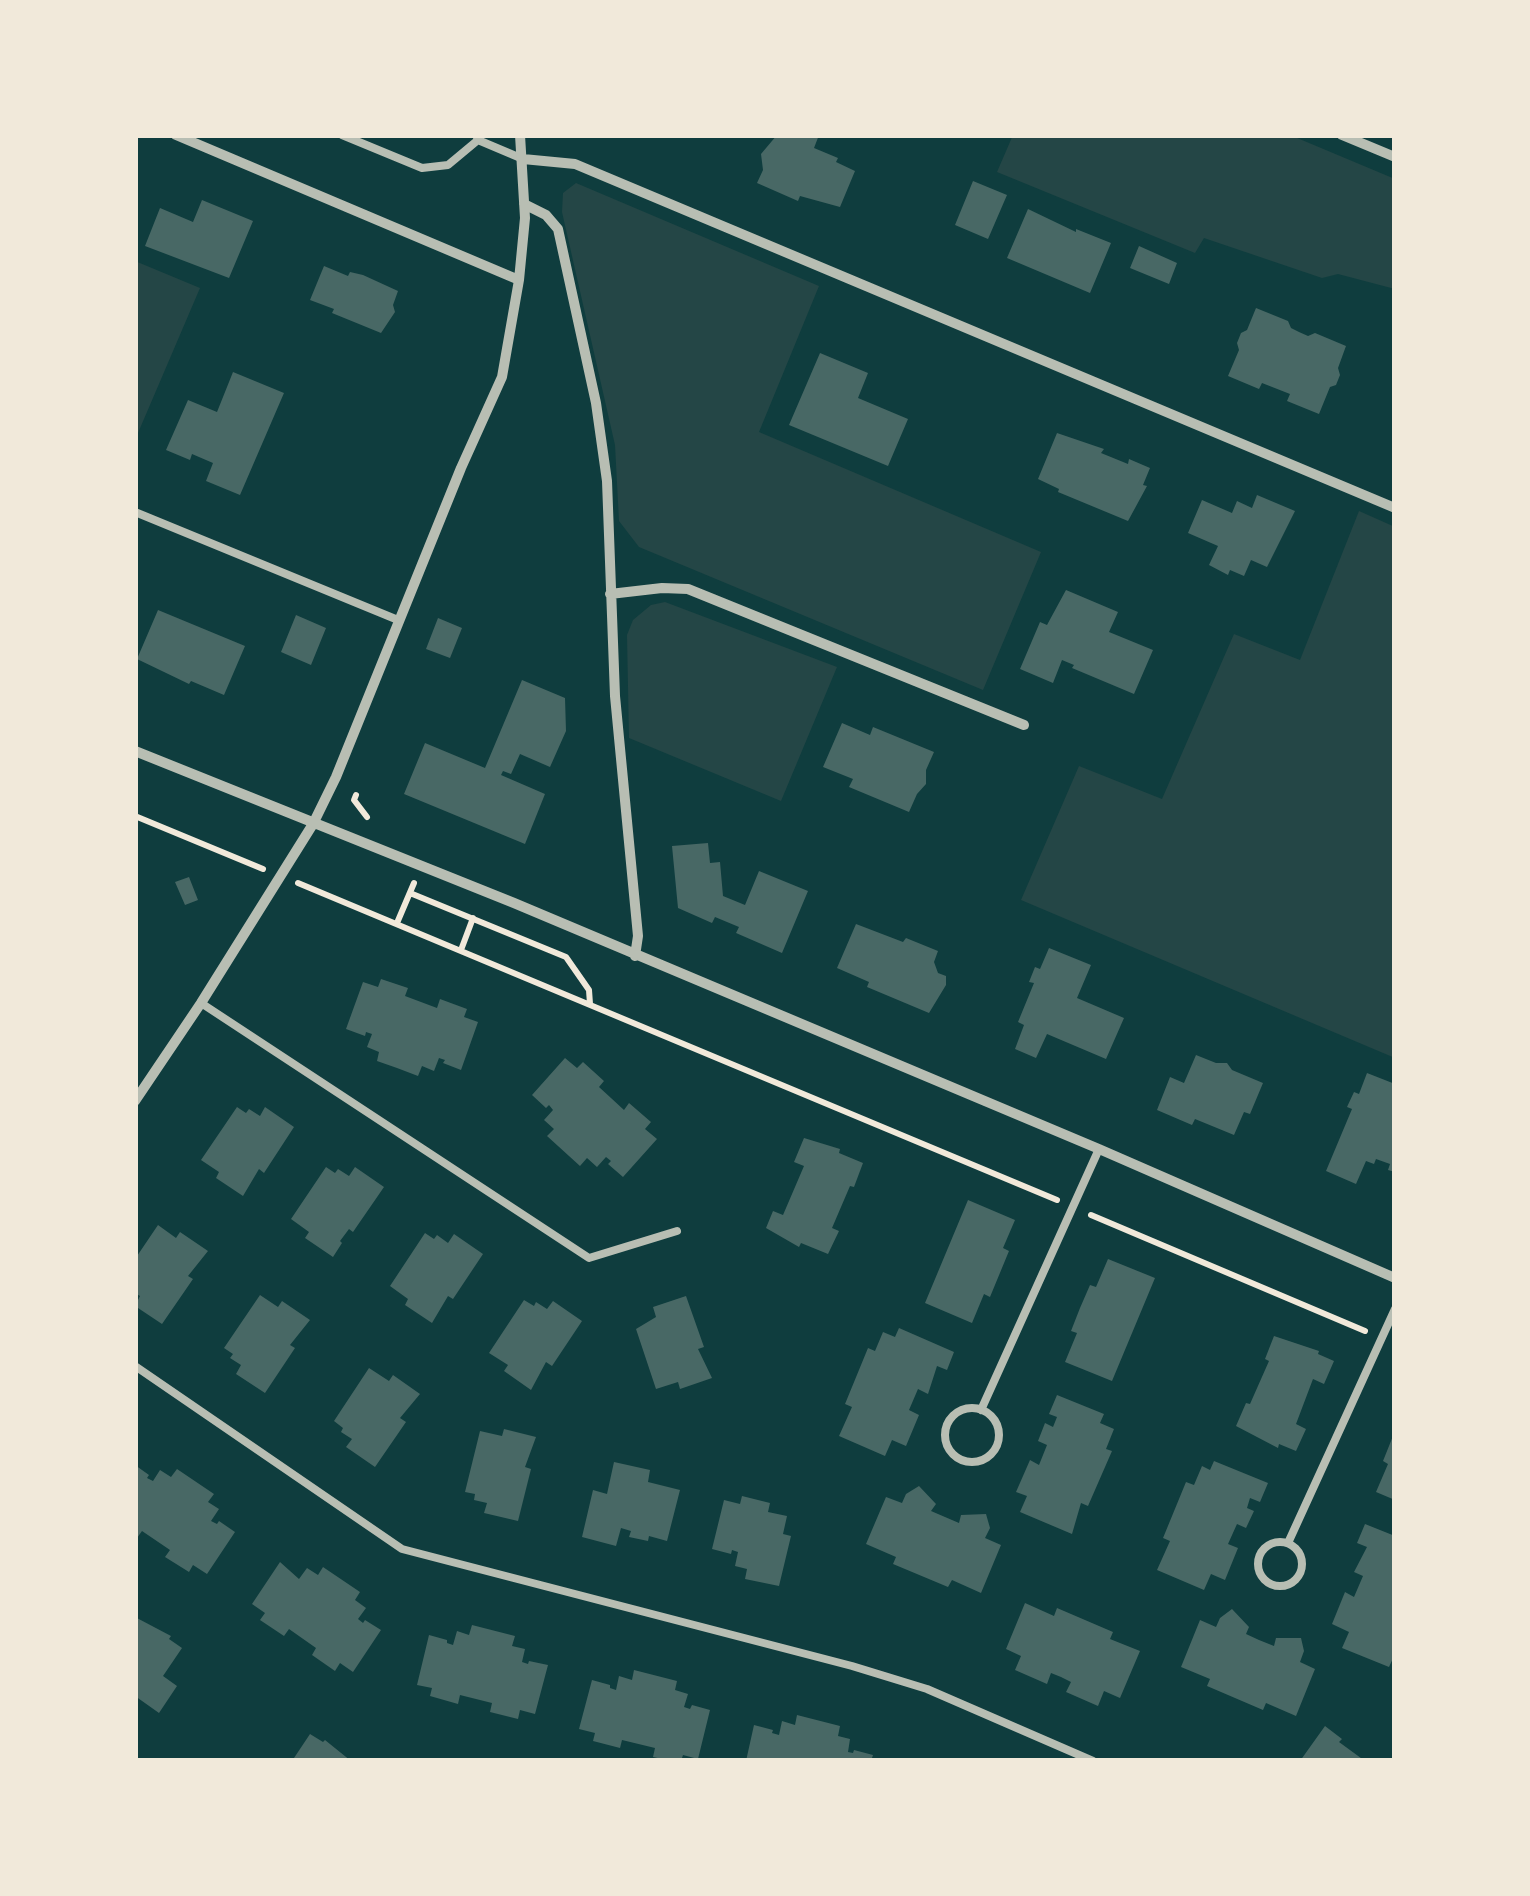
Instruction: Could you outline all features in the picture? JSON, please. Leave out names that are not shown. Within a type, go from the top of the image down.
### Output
[{"type":"street","points":[[176,135],[519,280]]},
{"type":"street","points":[[135,1101],[313,824],[502,378],[519,280],[524,204],[520,135]]},
{"type":"street","points":[[1342,135],[1395,157]]},
{"type":"street","points":[[524,159],[574,164],[1395,508]]},
{"type":"street","points":[[524,204],[553,220],[596,403],[607,481],[615,696],[638,936],[635,956]]},
{"type":"street","points":[[610,594],[688,589],[1024,725]]},
{"type":"street","points":[[135,750],[514,903],[1099,1148],[1395,1278]]},
{"type":"lane","points":[[342,135],[422,168],[448,165],[477,138],[524,159]]},
{"type":"lane","points":[[135,512],[398,620]]},
{"type":"lane","points":[[201,1003],[589,1258],[677,1232]]},
{"type":"lane","points":[[981,1410],[1099,1148]]},
{"type":"lane","points":[[1288,1543],[1395,1309]]},
{"type":"lane","points":[[135,1366],[402,1549],[852,1666],[927,1690],[1093,1761]]},
{"type":"lane","points":[[964,1409],[981,1410],[998,1430],[995,1448],[982,1461],[964,1461],[950,1452],[946,1427],[964,1409]]},
{"type":"lane","points":[[1273,1542],[1288,1543],[1302,1559],[1300,1574],[1290,1584],[1269,1584],[1257,1566],[1261,1551],[1273,1542]]},
{"type":"path","points":[[135,816],[1382,1338]]},
{"type":"path","points":[[410,893],[566,956],[589,990],[590,1004]]},
{"type":"path","points":[[462,950],[473,918]]},
{"type":"shaded area","points":[[1013,135],[1290,135],[1395,179],[1395,289],[1338,274],[1322,278],[1204,238],[1195,253],[997,172]]},
{"type":"shaded area","points":[[576,183],[819,286],[759,432],[1041,552],[983,690],[639,547],[619,521],[615,445],[562,212],[563,193]]},
{"type":"shaded area","points":[[135,261],[200,288],[135,440]]},
{"type":"shaded area","points":[[1359,511],[1395,527],[1395,1058],[1021,900],[1079,766],[1162,799],[1234,634],[1300,660]]},
{"type":"shaded area","points":[[665,602],[837,667],[781,801],[629,738],[627,635],[633,620],[651,605]]},
{"type":"building","points":[[777,135],[819,135],[814,148],[838,158],[836,162],[855,171],[840,207],[800,196],[798,201],[757,183],[763,170],[761,154]]},
{"type":"building","points":[[973,181],[1007,195],[988,239],[955,225]]},
{"type":"building","points":[[202,200],[253,221],[229,278],[145,246],[160,208],[193,222]]},
{"type":"building","points":[[1028,209],[1076,232],[1111,243],[1090,293],[1007,258]]},
{"type":"building","points":[[1139,246],[1177,263],[1169,284],[1130,268]]},
{"type":"building","points":[[324,266],[348,276],[350,272],[363,275],[398,291],[395,312],[381,333],[310,300]]},
{"type":"building","points":[[1256,308],[1288,321],[1291,328],[1308,336],[1315,333],[1346,346],[1338,368],[1340,375],[1336,385],[1330,387],[1319,414],[1287,401],[1290,394],[1262,383],[1259,389],[1228,376],[1239,350],[1241,333],[1247,330]]},
{"type":"building","points":[[820,353],[868,373],[858,398],[908,419],[888,466],[789,425]]},
{"type":"building","points":[[233,372],[284,393],[240,495],[206,481],[213,463],[192,454],[190,460],[166,450],[188,400],[217,412]]},
{"type":"building","points":[[1057,433],[1104,449],[1101,453],[1128,464],[1129,459],[1150,468],[1143,485],[1147,486],[1128,521],[1058,492],[1059,489],[1038,479]]},
{"type":"building","points":[[1257,495],[1295,511],[1267,567],[1251,560],[1244,576],[1230,570],[1228,575],[1209,565],[1218,546],[1188,533],[1202,500],[1232,513],[1237,501],[1252,508]]},
{"type":"building","points":[[1066,590],[1118,612],[1109,632],[1153,650],[1134,694],[1062,660],[1053,683],[1020,669],[1040,622],[1047,625]]},
{"type":"building","points":[[158,610],[245,646],[224,695],[191,681],[189,684],[137,659]]},
{"type":"building","points":[[296,615],[326,628],[311,665],[281,652]]},
{"type":"building","points":[[438,618],[462,628],[450,658],[426,649]]},
{"type":"building","points":[[522,680],[565,698],[566,731],[550,767],[520,754],[511,774],[503,771],[501,775],[545,794],[525,844],[404,794],[425,743],[485,768]]},
{"type":"building","points":[[842,723],[870,735],[873,727],[934,752],[926,770],[926,784],[909,812],[849,787],[853,779],[823,767]]},
{"type":"building","points":[[708,843],[710,863],[720,862],[723,896],[745,905],[759,871],[808,891],[782,953],[736,933],[739,927],[715,917],[712,923],[678,908],[672,846]]},
{"type":"building","points":[[189,877],[198,900],[185,905],[175,882]]},
{"type":"building","points":[[856,924],[938,951],[934,962],[938,973],[946,976],[946,985],[929,1013],[867,987],[869,982],[837,968]]},
{"type":"building","points":[[1049,948],[1091,965],[1077,998],[1124,1018],[1106,1059],[1047,1034],[1036,1058],[1015,1049],[1024,1025],[1018,1022],[1034,983],[1029,982]]},
{"type":"building","points":[[381,979],[408,988],[405,996],[437,1008],[440,999],[467,1009],[464,1017],[478,1022],[461,1070],[439,1058],[434,1071],[422,1066],[418,1076],[377,1061],[379,1052],[367,1047],[372,1034],[366,1032],[365,1036],[346,1029],[363,982],[378,987]]},
{"type":"building","points":[[1196,1055],[1227,1063],[1232,1070],[1263,1083],[1250,1114],[1244,1112],[1234,1135],[1195,1119],[1192,1125],[1157,1110],[1170,1077],[1184,1083]]},
{"type":"building","points":[[565,1058],[577,1068],[583,1062],[604,1081],[599,1087],[624,1110],[629,1103],[651,1122],[645,1129],[657,1139],[623,1177],[608,1164],[611,1161],[606,1157],[597,1167],[587,1158],[580,1166],[547,1136],[554,1129],[544,1120],[553,1110],[532,1095]]},
{"type":"building","points":[[1367,1073],[1395,1084],[1395,1172],[1388,1170],[1390,1164],[1376,1159],[1374,1164],[1366,1161],[1356,1184],[1326,1171],[1352,1109],[1347,1107],[1354,1092],[1359,1094]]},
{"type":"building","points":[[237,1107],[260,1116],[265,1107],[294,1127],[264,1173],[259,1169],[243,1196],[216,1178],[219,1172],[201,1160]]},
{"type":"building","points":[[804,1138],[840,1149],[839,1153],[863,1163],[832,1228],[839,1231],[828,1254],[801,1243],[799,1247],[766,1228],[773,1211],[783,1215],[804,1166],[794,1162]]},
{"type":"building","points":[[326,1167],[349,1176],[355,1167],[384,1187],[353,1232],[349,1229],[340,1241],[333,1257],[305,1238],[309,1232],[291,1219]]},
{"type":"building","points":[[968,1200],[1015,1220],[1003,1248],[1009,1251],[990,1297],[984,1294],[972,1323],[925,1303]]},
{"type":"building","points":[[158,1225],[176,1238],[180,1232],[208,1251],[188,1276],[193,1279],[162,1324],[135,1306],[140,1296],[135,1293],[135,1259]]},
{"type":"building","points":[[425,1233],[448,1243],[454,1234],[483,1254],[453,1299],[448,1296],[432,1323],[405,1305],[408,1299],[390,1286]]},
{"type":"building","points":[[1108,1259],[1155,1278],[1112,1381],[1065,1362],[1077,1333],[1071,1331],[1080,1308],[1090,1285],[1096,1287]]},
{"type":"building","points":[[260,1295],[278,1307],[282,1301],[310,1320],[290,1345],[295,1348],[265,1393],[236,1374],[241,1365],[224,1348]]},
{"type":"building","points":[[686,1296],[704,1347],[698,1349],[712,1378],[680,1389],[678,1382],[656,1389],[636,1329],[656,1317],[653,1307]]},
{"type":"building","points":[[524,1300],[547,1309],[553,1301],[582,1321],[552,1366],[546,1362],[531,1390],[504,1371],[508,1365],[489,1353]]},
{"type":"building","points":[[899,1328],[954,1352],[947,1370],[937,1366],[928,1394],[918,1389],[909,1410],[919,1415],[906,1446],[892,1440],[885,1456],[839,1436],[852,1407],[845,1404],[868,1348],[875,1351],[883,1332],[895,1337]]},
{"type":"building","points":[[1274,1336],[1319,1351],[1318,1354],[1334,1361],[1324,1384],[1313,1379],[1296,1424],[1306,1429],[1296,1451],[1279,1444],[1278,1448],[1236,1426],[1269,1361],[1265,1359]]},
{"type":"building","points":[[369,1368],[389,1381],[393,1375],[420,1394],[400,1418],[406,1422],[375,1467],[346,1447],[352,1439],[334,1421]]},
{"type":"building","points":[[1057,1395],[1104,1414],[1100,1423],[1114,1429],[1106,1449],[1112,1451],[1088,1506],[1081,1503],[1072,1534],[1020,1512],[1027,1496],[1016,1492],[1030,1460],[1039,1465],[1047,1445],[1038,1441],[1045,1423],[1053,1427],[1057,1417],[1049,1414]]},
{"type":"building","points":[[504,1429],[536,1437],[525,1467],[531,1469],[518,1521],[484,1513],[487,1503],[474,1500],[475,1494],[465,1492],[480,1431],[502,1436]]},
{"type":"building","points":[[1395,1431],[1395,1500],[1376,1492],[1388,1464],[1383,1461]]},
{"type":"building","points":[[1214,1461],[1268,1483],[1260,1502],[1250,1498],[1247,1508],[1254,1511],[1246,1528],[1237,1524],[1228,1544],[1238,1548],[1225,1580],[1211,1574],[1204,1590],[1157,1570],[1170,1541],[1163,1538],[1186,1482],[1194,1485],[1202,1466],[1210,1470]]},
{"type":"building","points":[[614,1462],[650,1470],[648,1482],[680,1490],[667,1541],[649,1536],[648,1541],[629,1537],[631,1531],[621,1528],[616,1546],[582,1537],[593,1490],[607,1494]]},
{"type":"building","points":[[135,1465],[153,1481],[160,1470],[171,1477],[177,1469],[214,1494],[208,1502],[219,1509],[211,1521],[219,1521],[235,1532],[207,1574],[193,1565],[189,1572],[165,1557],[170,1550],[142,1531],[135,1536]]},
{"type":"building","points":[[919,1486],[936,1504],[931,1511],[959,1523],[961,1515],[986,1514],[990,1528],[985,1538],[1001,1545],[981,1593],[952,1580],[948,1587],[893,1564],[896,1557],[866,1544],[886,1497],[902,1503],[906,1494]]},
{"type":"building","points":[[742,1496],[770,1503],[768,1512],[787,1516],[783,1534],[791,1536],[779,1586],[745,1579],[747,1569],[735,1566],[738,1552],[712,1549],[724,1500],[740,1504]]},
{"type":"building","points":[[1365,1524],[1395,1536],[1395,1654],[1389,1667],[1342,1648],[1349,1632],[1332,1624],[1345,1592],[1354,1597],[1363,1576],[1354,1572],[1367,1547],[1357,1543]]},
{"type":"building","points":[[280,1562],[299,1579],[307,1568],[318,1575],[323,1567],[360,1592],[355,1600],[366,1608],[358,1619],[381,1630],[353,1672],[340,1663],[335,1671],[312,1655],[316,1648],[289,1629],[284,1636],[260,1620],[265,1613],[252,1604]]},
{"type":"building","points":[[1025,1603],[1054,1616],[1057,1608],[1113,1632],[1110,1639],[1140,1651],[1120,1698],[1104,1691],[1098,1706],[1066,1692],[1071,1682],[1061,1677],[1051,1673],[1047,1684],[1015,1670],[1021,1656],[1006,1649]]},
{"type":"building","points":[[1232,1609],[1249,1627],[1246,1634],[1259,1640],[1274,1646],[1276,1638],[1301,1638],[1304,1651],[1300,1662],[1315,1669],[1296,1716],[1266,1703],[1263,1710],[1207,1686],[1210,1679],[1181,1667],[1200,1620],[1216,1627]]},
{"type":"building","points":[[135,1617],[171,1636],[169,1639],[182,1648],[163,1676],[177,1686],[159,1713],[135,1696]]},
{"type":"building","points":[[472,1625],[515,1636],[512,1646],[525,1649],[522,1662],[548,1665],[535,1714],[520,1710],[518,1719],[490,1712],[492,1703],[460,1695],[458,1704],[430,1696],[432,1688],[417,1685],[429,1635],[453,1645],[457,1631],[469,1635]]},
{"type":"building","points":[[634,1670],[677,1681],[675,1690],[688,1694],[684,1707],[710,1710],[698,1759],[683,1755],[681,1761],[653,1757],[655,1748],[622,1740],[620,1748],[593,1741],[595,1733],[579,1729],[592,1680],[616,1690],[619,1676],[632,1680]]},
{"type":"building","points":[[797,1715],[840,1726],[838,1736],[850,1739],[848,1752],[873,1755],[871,1761],[746,1761],[754,1725],[779,1735],[782,1721],[795,1725]]},
{"type":"building","points":[[1325,1726],[1342,1739],[1339,1742],[1365,1761],[1300,1761]]},
{"type":"building","points":[[310,1734],[325,1740],[351,1761],[292,1761]]}]
